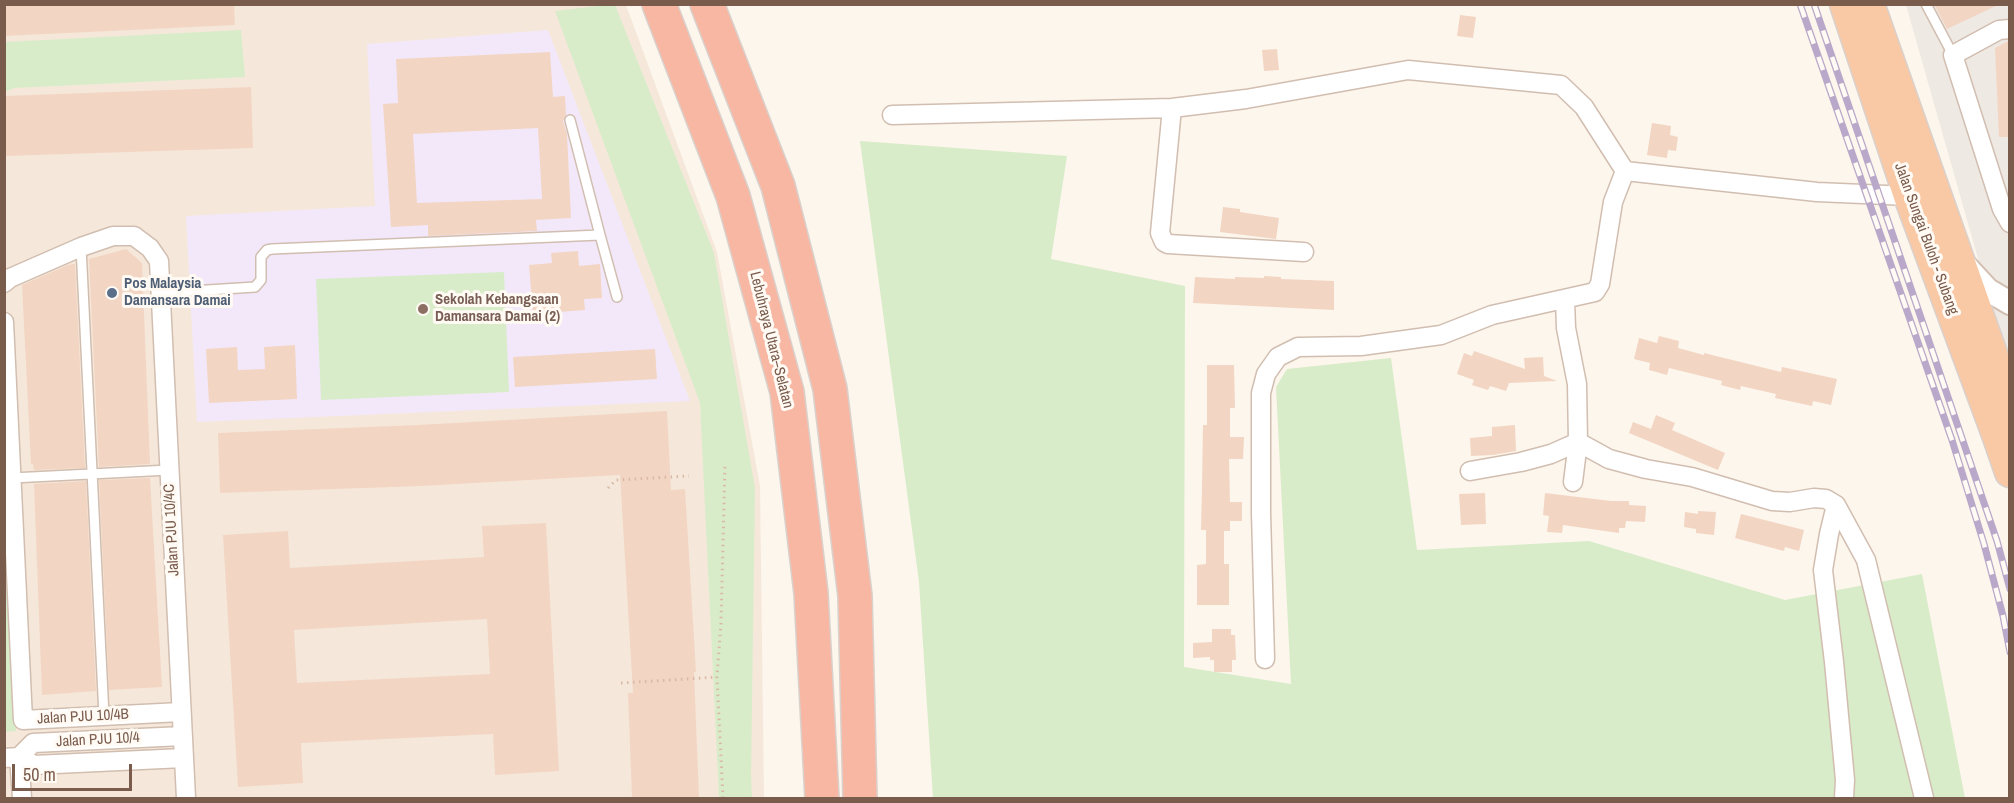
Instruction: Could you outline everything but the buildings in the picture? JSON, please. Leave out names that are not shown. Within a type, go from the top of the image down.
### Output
[{"type":"highway","name":"Lebuhraya Utara–Selatan","points":[[660,4],[733,196],[788,392],[811,592],[822,798]]},
{"type":"highway","points":[[707,4],[778,186],[830,389],[855,596],[860,798]]},
{"type":"highway","name":"Jalan Sungai Buloh - Subang","points":[[1845,4],[1909,196],[2010,472]]},
{"type":"highway","name":"Jalan Sungai Buloh - Subang","points":[[1869,4],[2010,405]]},
{"type":"street","points":[[2010,29],[2000,30],[1953,55],[2002,209],[2010,223]]},
{"type":"street","points":[[892,115],[1172,108],[1246,99],[1408,70],[1561,85],[1584,106],[1625,171]]},
{"type":"street","points":[[1172,108],[1160,238],[1168,244],[1304,252]]},
{"type":"street","points":[[1625,171],[1817,192],[1909,196]]},
{"type":"street","points":[[1265,659],[1261,513],[1261,393],[1266,374],[1278,357],[1298,347],[1361,346],[1441,335],[1492,315],[1591,294],[1599,288],[1613,202],[1625,171]]},
{"type":"street","name":"Jalan PJU 10/4C","points":[[81,247],[113,236],[134,236],[150,248],[159,261],[186,798]]},
{"type":"street","points":[[4,283],[10,278],[81,247]]},
{"type":"street","points":[[1958,257],[1988,291],[2010,303]]},
{"type":"street","points":[[1565,300],[1566,328],[1577,384],[1578,442],[1573,482]]},
{"type":"street","name":"Jalan PJU 10/4B","points":[[4,322],[23,720],[181,712]]},
{"type":"street","points":[[1470,471],[1551,454],[1578,442]]},
{"type":"street","points":[[1578,442],[1609,459],[1646,469],[1692,477],[1772,501],[1790,502],[1814,498],[1826,499],[1836,505],[1866,560],[1924,798]]},
{"type":"street","points":[[1836,505],[1828,534],[1823,570],[1845,780],[1844,798]]},
{"type":"street","name":"Jalan PJU 10/4","points":[[12,757],[33,743],[183,736]]},
{"type":"street","points":[[12,757],[22,798]]},
{"type":"street","name":"Jalan PJU 10/4","points":[[12,757],[34,765],[183,758]]},
{"type":"lane","points":[[1926,4],[1953,55]]},
{"type":"lane","points":[[570,120],[617,297]]},
{"type":"lane","points":[[160,292],[255,287],[261,280],[261,257],[267,250],[272,249],[600,235]]},
{"type":"lane","points":[[81,247],[104,716]]},
{"type":"lane","points":[[12,478],[169,471]]},
{"type":"path","points":[[723,798],[717,677],[721,622],[725,464]]},
{"type":"path","points":[[608,488],[616,480],[689,476]]},
{"type":"path","points":[[621,683],[717,677]]},
{"type":"shaded area","points":[[4,5],[626,5],[717,252],[760,486],[764,798],[5,798]]},
{"type":"shaded area","points":[[1906,5],[2009,5],[2009,357],[2001,340]]},
{"type":"shaded area","name":"Sekolah Kebangsaan Damansara Damai (2)","points":[[548,30],[690,401],[197,422],[186,216],[375,206],[367,44]]},
{"type":"green space","points":[[615,5],[714,253],[755,488],[752,798],[719,798],[700,403],[555,11]]},
{"type":"green space","points":[[241,30],[245,77],[14,88],[5,92],[5,42]]},
{"type":"green space","points":[[860,141],[1067,156],[1051,259],[1185,286],[1184,667],[1291,684],[1276,387],[1287,369],[1391,358],[1417,550],[1589,541],[1785,600],[1922,574],[1965,798],[933,798],[919,582]]},
{"type":"green space","points":[[504,272],[509,392],[321,400],[316,279]]},
{"type":"green space","points":[[4,542],[16,731],[5,732],[4,732]]},
{"type":"railway","points":[[1800,4],[1952,440],[1984,544],[2010,652]]},
{"type":"railway","points":[[1814,4],[1997,541],[2010,589]]},
{"type":"place","name":"Pos Malaysia Damansara Damai","points":[[112,293]]},
{"type":"place","name":"Sekolah Kebangsaan Damansara Damai (2)","points":[[423,309]]}]
